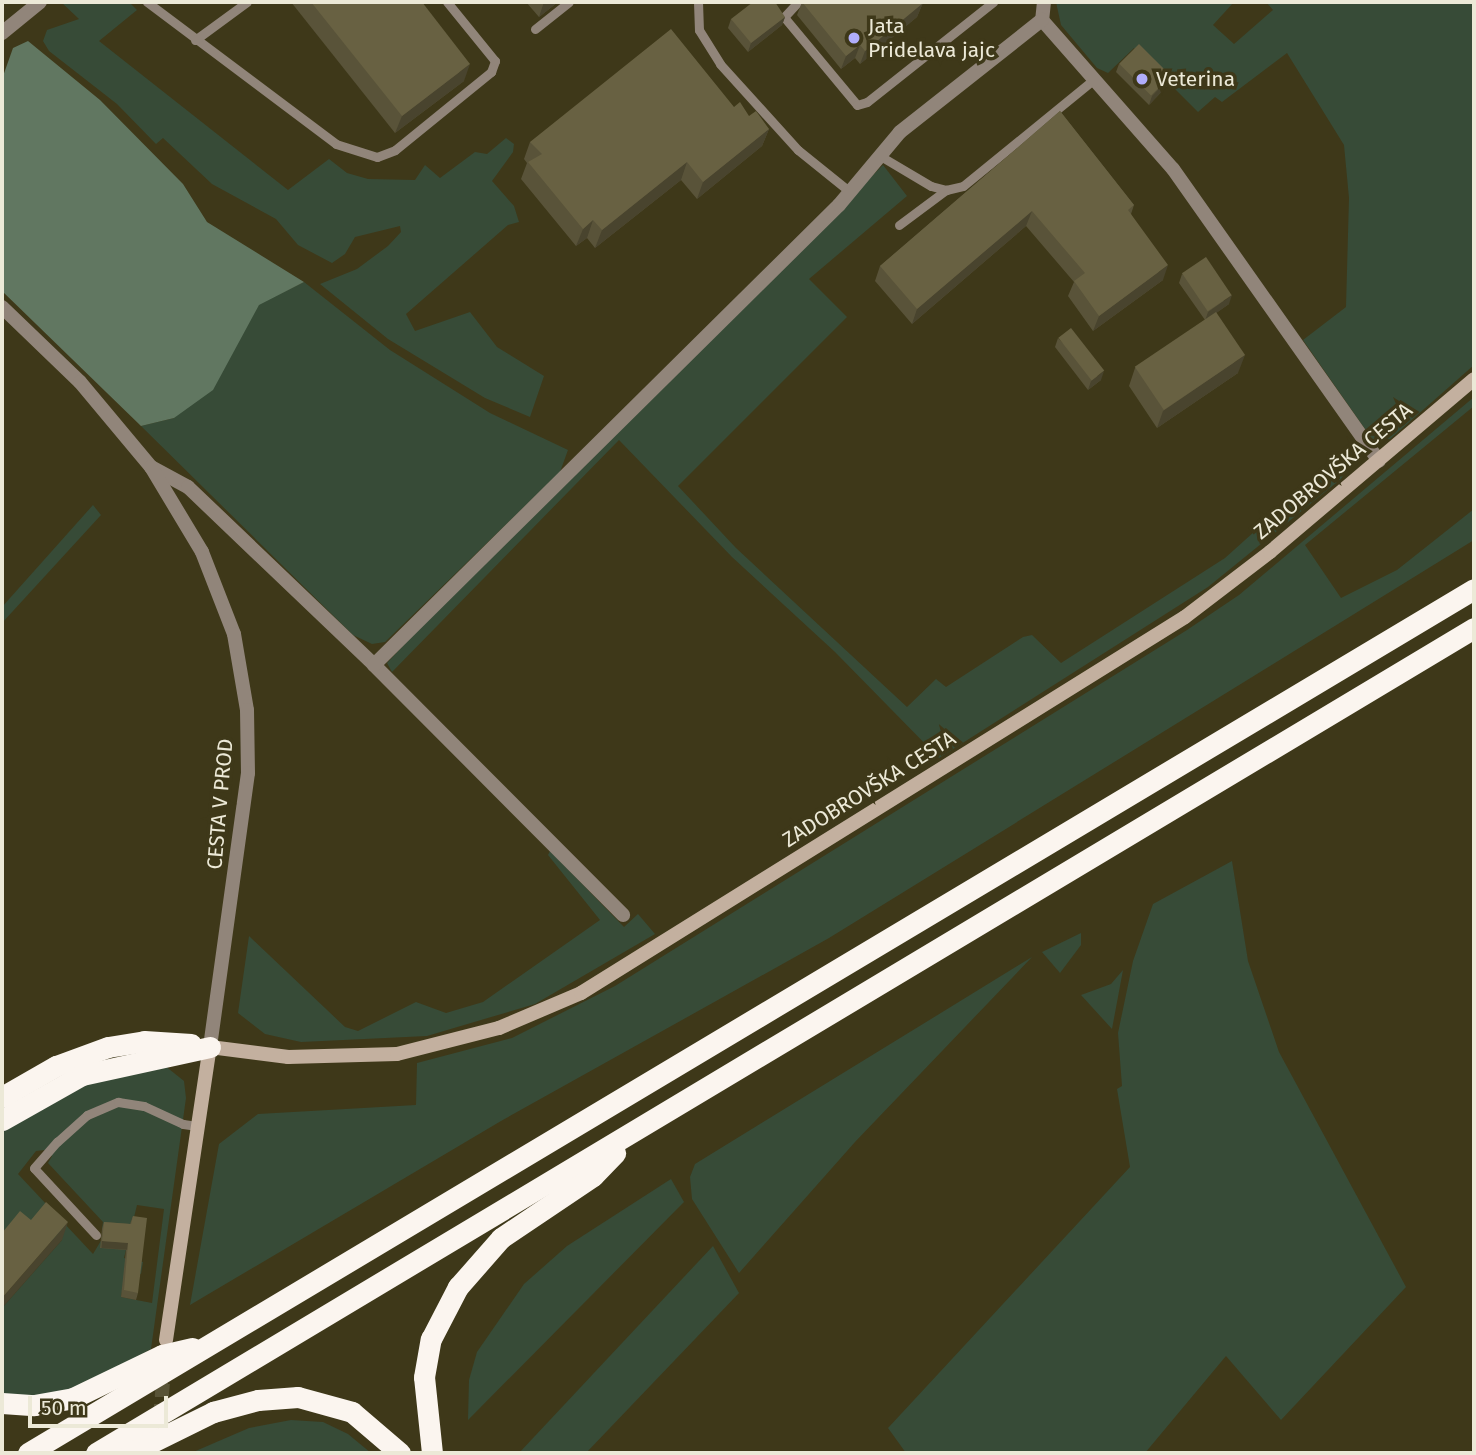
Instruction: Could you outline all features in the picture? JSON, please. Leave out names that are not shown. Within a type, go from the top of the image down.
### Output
[{"type":"highway","points":[[28,1453],[1474,589]]},
{"type":"highway","points":[[96,1453],[1474,628]]},
{"type":"highway","points":[[2,1097],[56,1066],[118,1044],[162,1040],[211,1047]]},
{"type":"highway","points":[[2,1120],[82,1075],[211,1047]]},
{"type":"highway","points":[[432,1453],[424,1377],[432,1339],[458,1287],[501,1238],[593,1176],[638,1130]]},
{"type":"highway","points":[[2,1404],[34,1405],[73,1398],[162,1355],[212,1344]]},
{"type":"highway","points":[[130,1453],[224,1408],[298,1397],[352,1412],[400,1453]]},
{"type":"main road","name":"ZADOBROVŠKA CESTA","points":[[211,1047],[288,1057],[397,1054],[499,1028],[581,993],[1185,617],[1378,461],[1474,379]]},
{"type":"main road","points":[[166,1340],[211,1047]]},
{"type":"street","points":[[2,33],[40,2]]},
{"type":"street","points":[[374,665],[850,192],[882,157],[900,132],[955,85],[1042,20],[1044,2]]},
{"type":"street","points":[[1042,20],[1173,169],[1378,461]]},
{"type":"street","name":"CESTA V PROD","points":[[2,307],[80,382],[151,467],[190,527],[218,588],[234,634],[247,710],[247,785],[211,1047]]},
{"type":"street","points":[[151,467],[188,487],[374,665],[623,915]]},
{"type":"lane","points":[[147,2],[336,144],[377,157],[395,150],[491,72],[495,61],[447,2]]},
{"type":"lane","points":[[195,40],[247,2]]},
{"type":"lane","points":[[534,29],[569,2]]},
{"type":"lane","points":[[698,2],[699,30],[720,64],[798,150],[850,192]]},
{"type":"lane","points":[[799,2],[784,17],[857,104],[867,102],[993,2]]},
{"type":"lane","points":[[899,225],[946,190],[963,186],[1094,79]]},
{"type":"lane","points":[[882,157],[946,190]]},
{"type":"lane","points":[[96,1235],[34,1168],[57,1142],[87,1115],[118,1102],[144,1106],[183,1124],[197,1126]]},
{"type":"green space","points":[[61,2],[129,2],[137,10],[99,41],[288,190],[329,159],[347,173],[368,179],[415,180],[425,165],[440,178],[475,152],[487,154],[506,138],[514,144],[513,152],[492,181],[514,206],[519,222],[508,225],[406,314],[415,331],[470,312],[497,347],[544,376],[530,417],[485,398],[388,339],[320,284],[357,269],[388,246],[401,232],[400,226],[355,237],[345,254],[332,263],[298,245],[276,219],[212,184],[163,138],[156,144],[117,104],[49,51],[43,41],[47,30],[79,19]]},
{"type":"green space","points":[[1056,2],[1234,2],[1213,25],[1234,44],[1273,10],[1266,2],[1474,2],[1474,365],[1390,439],[1372,439],[1303,340],[1346,307],[1349,198],[1344,145],[1287,53],[1222,102],[1215,97],[1198,112],[1134,48],[1108,73],[1097,68],[1061,25]]},
{"type":"green space","points":[[28,41],[100,100],[183,184],[207,222],[304,282],[259,305],[213,390],[174,418],[141,426],[2,291],[2,79],[13,48]]},
{"type":"green space","points":[[883,165],[907,196],[809,279],[847,317],[678,486],[736,548],[907,707],[936,679],[946,687],[1023,637],[1032,635],[1061,663],[1225,558],[1353,443],[1350,466],[1341,479],[1208,587],[939,758],[835,652],[732,557],[619,440],[392,672],[387,663],[424,623]]},
{"type":"green space","points":[[304,282],[390,350],[490,413],[568,450],[560,472],[385,642],[372,644],[353,635],[141,426],[174,418],[238,338],[259,304]]},
{"type":"green space","points":[[1474,397],[1474,406],[1305,545],[1341,598],[1397,570],[1474,509],[1474,540],[829,938],[501,1121],[190,1305],[219,1144],[258,1114],[416,1105],[417,1063],[512,1038],[615,986],[1187,630],[1239,595]]},
{"type":"green space","points":[[93,505],[101,515],[2,623],[2,607]]},
{"type":"green space","points":[[550,851],[624,927],[638,914],[655,934],[535,1004],[427,1036],[301,1042],[265,1034],[238,1013],[249,936],[345,1027],[358,1031],[416,1002],[446,1013],[483,1002],[600,920],[548,855]]},
{"type":"green space","points":[[1232,861],[1248,961],[1279,1052],[1406,1287],[1281,1420],[1226,1356],[1145,1453],[906,1453],[888,1428],[1130,1167],[1117,1089],[1122,1086],[1118,1033],[1133,961],[1153,904]]},
{"type":"green space","points":[[1081,933],[1081,945],[1060,973],[1042,952]]},
{"type":"green space","points":[[1032,957],[855,1142],[739,1273],[692,1199],[690,1177],[695,1164]]},
{"type":"green space","points":[[1123,970],[1112,1029],[1081,995],[1111,984]]},
{"type":"green space","points":[[164,1065],[184,1081],[186,1098],[151,1349],[86,1385],[41,1396],[2,1394],[2,1308],[62,1240],[2,1243],[2,1131],[65,1090]],"holes":[[[45,1150],[52,1156],[48,1163],[103,1222],[102,1229],[108,1229],[93,1254],[18,1174],[36,1151]],[[137,1205],[164,1209],[152,1303],[121,1297],[126,1271],[141,1274],[143,1262],[124,1258]]]},
{"type":"green space","points":[[671,1179],[684,1202],[468,1420],[469,1380],[477,1352],[524,1284],[567,1246]]},
{"type":"green space","points":[[713,1246],[739,1293],[586,1453],[519,1453]]},
{"type":"green space","points":[[291,1420],[323,1422],[348,1434],[371,1453],[191,1453],[249,1428]]},
{"type":"building","points":[[311,2],[422,2],[470,64],[402,116]]},
{"type":"building","points":[[753,2],[775,2],[785,17],[751,43],[731,19]]},
{"type":"building","name":"Jata Pridelava jajc","points":[[802,2],[922,4],[865,51],[860,45],[846,56]]},
{"type":"building","points":[[671,29],[734,107],[740,102],[749,116],[756,111],[769,129],[703,182],[687,162],[602,230],[593,220],[583,229],[528,162],[542,154],[530,142]]},
{"type":"building","name":"Veterina","points":[[1139,44],[1171,76],[1151,96],[1119,64]]},
{"type":"building","points":[[1060,111],[1134,205],[1128,210],[1168,265],[1099,316],[1074,281],[1085,273],[1032,211],[917,309],[880,266]]},
{"type":"building","points":[[1206,257],[1232,295],[1208,311],[1182,273]]},
{"type":"building","points":[[1216,312],[1245,355],[1164,410],[1135,367]]},
{"type":"building","points":[[1071,328],[1104,371],[1092,380],[1058,338]]},
{"type":"building","points":[[46,1202],[68,1222],[2,1298],[2,1233],[20,1211],[31,1220]]},
{"type":"building","points":[[133,1216],[147,1218],[138,1293],[124,1290],[128,1243],[102,1241],[104,1222],[131,1224]]},
{"type":"tunnel","points":[[160,1418],[164,1369]]},
{"type":"place","name":"Jata Pridelava jajc","points":[[854,38]]},
{"type":"place","name":"Veterina","points":[[1142,79]]}]
